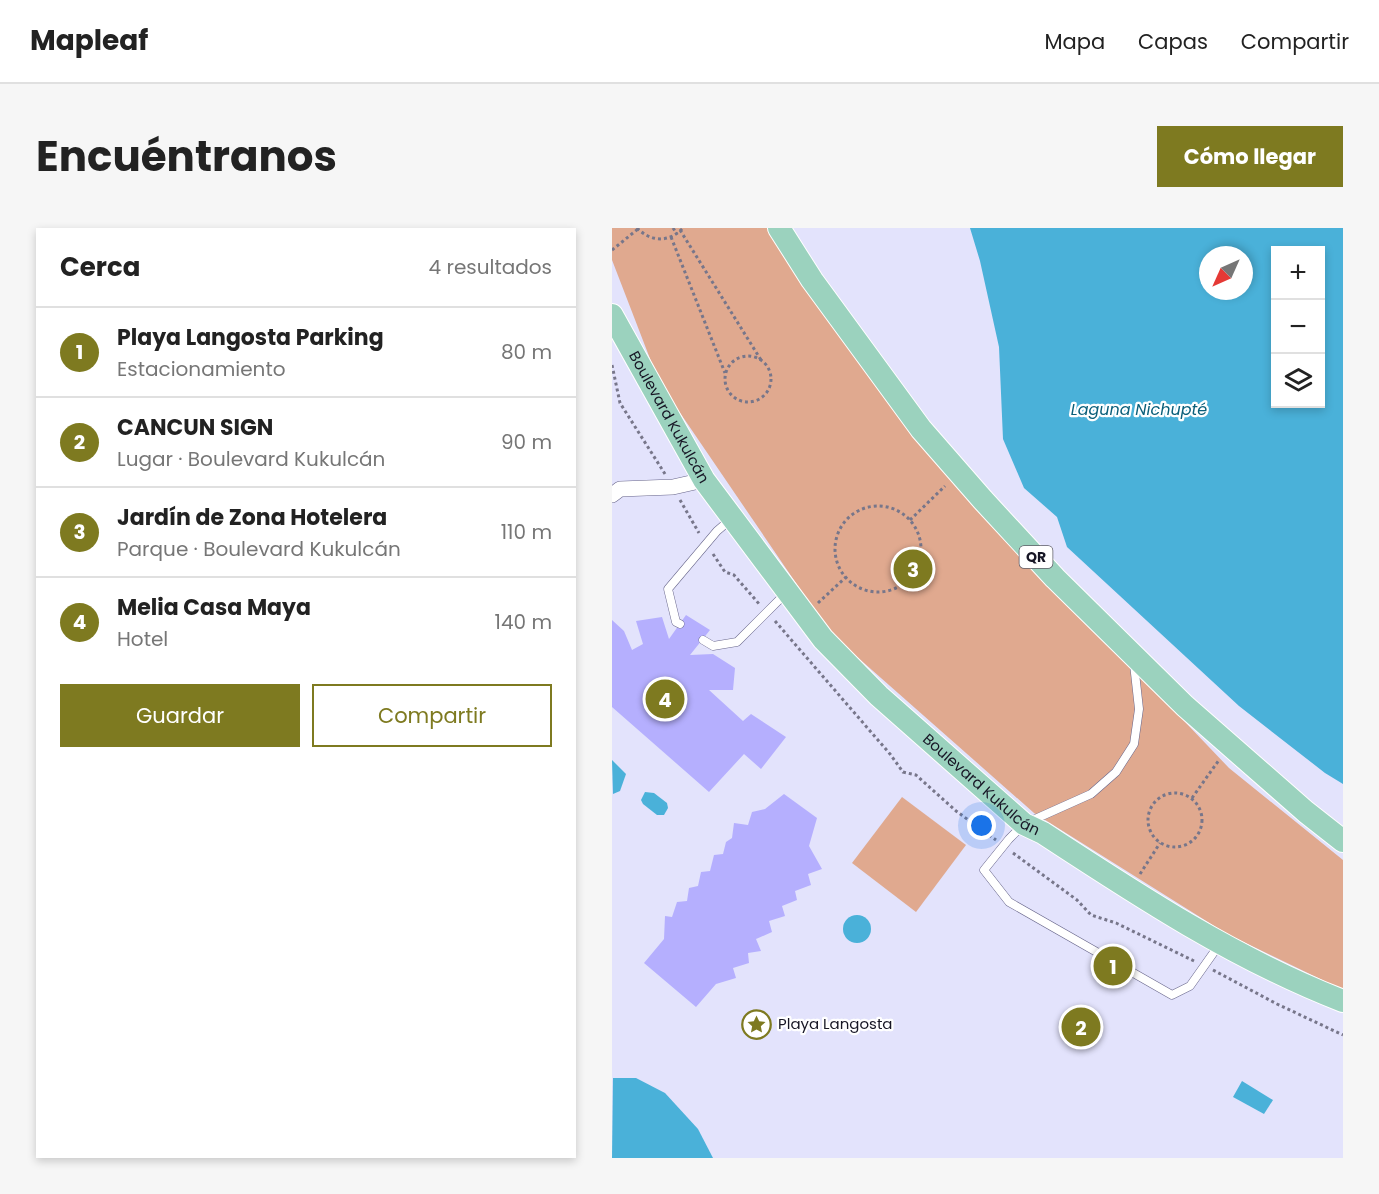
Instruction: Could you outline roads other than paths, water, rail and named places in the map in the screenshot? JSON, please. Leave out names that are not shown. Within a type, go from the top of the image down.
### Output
[{"type":"main road","name":"QR","points":[[779,228],[812,280],[921,429],[1055,578],[1185,706],[1306,812],[1343,841]]},
{"type":"main road","name":"Boulevard Kukulcán","points":[[612,315],[704,480],[823,639],[879,696],[1024,824],[1043,833],[1130,890],[1219,944],[1343,1001]]},
{"type":"street","points":[[612,495],[620,489],[673,487],[704,480]]},
{"type":"lane","points":[[680,624],[676,622],[668,589],[717,531],[732,518]]},
{"type":"lane","points":[[702,640],[712,646],[737,642],[787,592]]},
{"type":"lane","points":[[1132,653],[1139,709],[1134,744],[1116,772],[1091,794],[1024,824],[984,870],[1009,902],[1172,995],[1190,986],[1219,944]]},
{"type":"water","name":"Laguna Nichupté","points":[[970,228],[1343,228],[1343,784],[1325,773],[1239,706],[1067,547],[1057,517],[1024,488],[1003,439],[999,347],[980,261]]},
{"type":"water","points":[[612,760],[626,774],[620,791],[613,794]]},
{"type":"water","points":[[645,792],[654,793],[667,803],[668,808],[664,815],[657,815],[643,804],[641,800]]},
{"type":"water","points":[[857,915],[867,919],[871,929],[867,939],[857,943],[847,939],[843,929],[847,919]]},
{"type":"water","points":[[613,1078],[636,1078],[665,1093],[698,1129],[713,1158],[612,1158]]},
{"type":"water","points":[[1242,1081],[1273,1100],[1264,1114],[1233,1097]]},
{"type":"place","name":"Jardín de Zona Hotelera","points":[[913,569]]},
{"type":"place","name":"Melia Casa Maya","points":[[665,699]]},
{"type":"place","name":"Playa Langosta Parking","points":[[1113,966]]},
{"type":"place","name":"Playa Langosta","points":[[757,1024]]},
{"type":"place","name":"CANCUN SIGN","points":[[1081,1027]]}]
